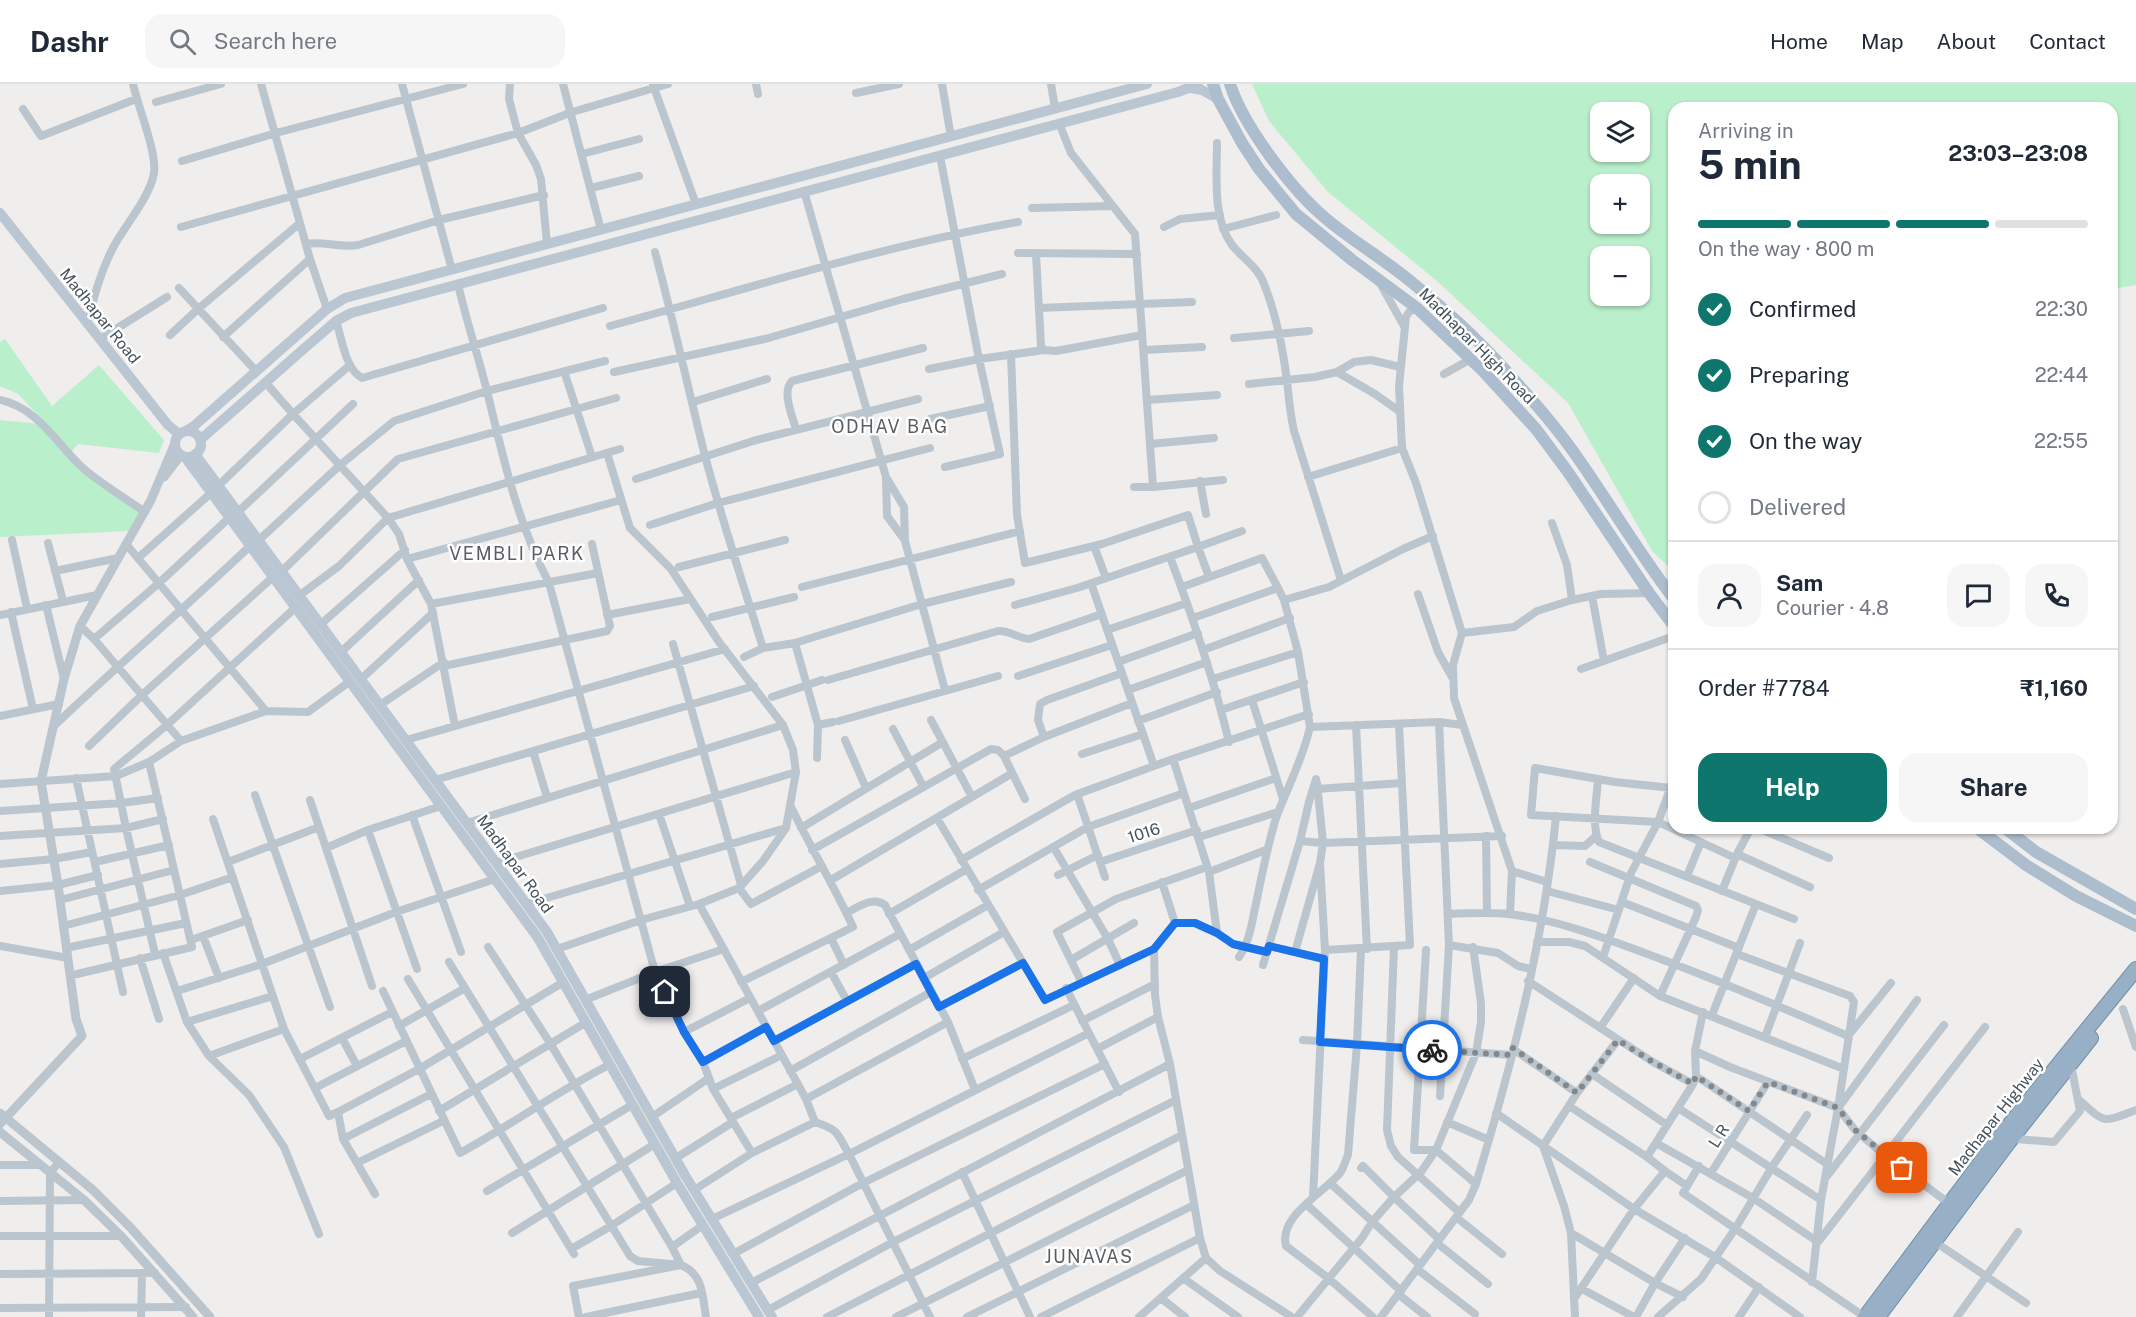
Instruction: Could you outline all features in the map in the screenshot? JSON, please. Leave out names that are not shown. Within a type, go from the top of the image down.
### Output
[{"type":"highway","name":"Madhapar Highway","points":[[1878,1317],[2008,1126],[2136,969]]},
{"type":"highway","name":"Madhapar Highway","points":[[1863,1316],[2008,1142],[2136,982]]},
{"type":"main road","points":[[178,437],[194,426],[327,309],[345,298],[1147,84]]},
{"type":"main road","name":"Madhapar High Road","points":[[1213,84],[1218,99],[1242,143],[1259,169],[1296,214],[1417,308],[1471,359],[1536,429],[1668,618]]},
{"type":"main road","points":[[1230,84],[1256,134],[1308,202],[1362,247],[1414,284],[1450,316],[1496,360],[1549,418],[1668,591]]},
{"type":"main road","points":[[178,437],[178,452],[187,455],[200,445],[200,440],[336,321],[351,313],[1194,86],[1218,99]]},
{"type":"main road","name":"Madhapar Road","points":[[0,213],[178,437]]},
{"type":"main road","points":[[178,437],[193,432],[200,440]]},
{"type":"main road","name":"Madhapar Road","points":[[187,455],[215,489],[277,574],[295,608],[538,938],[677,1183],[733,1254],[751,1282],[766,1315]]},
{"type":"main road","name":"Madhapar Road","points":[[277,574],[300,595],[557,949],[694,1190],[707,1222],[766,1315]]},
{"type":"main road","points":[[1985,834],[2026,865],[2076,896],[2136,926]]},
{"type":"main road","points":[[2013,834],[2036,852],[2136,909]]},
{"type":"street","points":[[87,324],[97,286],[114,247],[146,194],[154,172],[154,157],[133,84]]},
{"type":"street","points":[[156,102],[221,84]]},
{"type":"street","points":[[261,84],[291,195],[327,309]]},
{"type":"street","points":[[402,84],[452,270]]},
{"type":"street","points":[[182,161],[276,133],[463,84]]},
{"type":"street","points":[[510,84],[509,99],[518,133],[541,179],[548,244]]},
{"type":"street","points":[[563,84],[601,230]]},
{"type":"street","points":[[181,227],[518,133],[572,112],[654,86],[668,84]]},
{"type":"street","points":[[756,84],[758,94]]},
{"type":"street","points":[[856,93],[899,84]]},
{"type":"street","points":[[942,84],[951,137]]},
{"type":"street","points":[[1051,84],[1055,108]]},
{"type":"street","points":[[654,86],[696,204]]},
{"type":"street","points":[[23,109],[41,136],[136,99]]},
{"type":"street","points":[[1059,123],[1071,153],[1135,234],[1153,487]]},
{"type":"street","points":[[582,154],[639,139]]},
{"type":"street","points":[[1217,143],[1220,215],[1223,229],[1240,256],[1263,280],[1278,333],[1287,380],[1289,409],[1341,580]]},
{"type":"street","points":[[940,156],[979,359],[1000,454],[945,467]]},
{"type":"street","points":[[591,188],[639,176]]},
{"type":"street","points":[[804,191],[842,316],[882,461],[886,477],[887,516],[905,541]]},
{"type":"street","points":[[306,244],[320,242],[347,247],[358,245],[439,220],[544,195]]},
{"type":"street","points":[[1032,208],[1113,206]]},
{"type":"street","points":[[1164,227],[1180,219],[1220,215]]},
{"type":"street","points":[[1223,229],[1276,215]]},
{"type":"street","points":[[610,327],[886,249],[1018,222]]},
{"type":"street","points":[[170,335],[300,223]]},
{"type":"street","points":[[655,252],[705,456],[763,648]]},
{"type":"street","points":[[1018,253],[1137,254]]},
{"type":"street","points":[[1036,254],[1041,346],[1044,350]]},
{"type":"street","points":[[223,337],[310,259]]},
{"type":"street","points":[[614,372],[765,339],[965,282],[1002,274]]},
{"type":"street","points":[[1377,277],[1404,326]]},
{"type":"street","points":[[458,284],[523,526],[534,555],[549,583],[655,972],[684,1032],[703,1062],[714,1089],[752,1154]]},
{"type":"street","points":[[179,288],[256,371]]},
{"type":"street","points":[[100,339],[167,297]]},
{"type":"street","points":[[1039,308],[1192,302]]},
{"type":"street","points":[[336,321],[350,365],[356,375],[362,378],[603,308]]},
{"type":"street","points":[[1417,308],[1409,312],[1404,326],[1399,411],[1402,448],[1416,483],[1462,633],[1453,665],[1454,698],[1512,871],[1510,914]]},
{"type":"street","points":[[1234,338],[1309,332]]},
{"type":"street","points":[[929,369],[1011,354],[1056,351],[1143,335]]},
{"type":"street","points":[[1144,350],[1202,346]]},
{"type":"street","points":[[796,430],[788,399],[788,385],[792,381],[923,348]]},
{"type":"street","points":[[1011,354],[1017,515],[1025,563],[1094,546],[1188,515],[1209,577]]},
{"type":"street","points":[[1444,374],[1471,359]]},
{"type":"street","points":[[1249,384],[1315,377],[1337,372],[1354,362],[1371,360],[1400,367]]},
{"type":"street","points":[[55,726],[116,666],[182,610],[339,466],[394,421],[487,391],[605,361]]},
{"type":"street","points":[[138,558],[215,489],[293,414],[350,365]]},
{"type":"street","points":[[564,371],[592,458]]},
{"type":"street","points":[[1337,372],[1399,411]]},
{"type":"street","points":[[693,402],[767,379]]},
{"type":"street","points":[[266,382],[388,518],[399,534],[407,559],[431,604],[455,726]]},
{"type":"street","points":[[1147,400],[1217,395]]},
{"type":"street","points":[[89,746],[142,695],[277,574],[398,459],[616,398]]},
{"type":"street","points":[[636,479],[796,430],[918,399]]},
{"type":"street","points":[[0,400],[24,409],[57,438],[86,471],[145,512]]},
{"type":"street","points":[[94,639],[234,515],[353,404]]},
{"type":"street","points":[[930,419],[990,406]]},
{"type":"street","points":[[178,437],[145,512],[80,626],[64,679],[41,781],[76,1019],[82,1036],[2,1118],[93,1190],[130,1227],[210,1317]]},
{"type":"street","points":[[1150,444],[1215,438]]},
{"type":"street","points":[[650,525],[718,503],[930,448]]},
{"type":"street","points":[[1308,477],[1402,448]]},
{"type":"street","points":[[300,595],[339,566],[388,518],[620,449]]},
{"type":"street","points":[[557,949],[641,920],[699,904],[740,887],[763,861],[786,828],[796,772],[793,750],[783,725],[725,649],[671,569],[630,528],[607,453]]},
{"type":"street","points":[[158,485],[187,455]]},
{"type":"street","points":[[886,477],[904,507],[905,541],[945,690]]},
{"type":"street","points":[[1134,487],[1223,480]]},
{"type":"street","points":[[1200,481],[1206,514]]},
{"type":"street","points":[[407,559],[621,500]]},
{"type":"street","points":[[1552,523],[1567,565],[1572,600]]},
{"type":"street","points":[[802,587],[1020,531]]},
{"type":"street","points":[[1015,605],[1091,583],[1242,531]]},
{"type":"street","points":[[1284,600],[1329,587],[1402,549],[1433,537]]},
{"type":"street","points":[[12,540],[27,608]]},
{"type":"street","points":[[679,567],[785,540]]},
{"type":"street","points":[[48,543],[63,601]]},
{"type":"street","points":[[126,544],[266,711]]},
{"type":"street","points":[[380,705],[444,664],[607,632],[610,626],[592,544]]},
{"type":"street","points":[[1094,546],[1106,578]]},
{"type":"street","points":[[321,624],[405,550]]},
{"type":"street","points":[[1170,557],[1208,662],[1229,742]]},
{"type":"street","points":[[55,571],[118,558]]},
{"type":"street","points":[[1182,587],[1262,558],[1284,600],[1304,682],[1310,727],[1306,745],[1278,812],[1266,850],[1256,907],[1245,948],[1239,957]]},
{"type":"street","points":[[431,604],[598,573]]},
{"type":"street","points":[[341,652],[419,580]]},
{"type":"street","points":[[744,657],[763,648],[795,643],[922,604],[1011,582]]},
{"type":"street","points":[[1091,583],[1154,766]]},
{"type":"street","points":[[1193,618],[1278,588]]},
{"type":"street","points":[[1462,633],[1514,627],[1537,610],[1572,600],[1618,593],[1649,593]]},
{"type":"street","points":[[1418,594],[1438,652],[1452,678]]},
{"type":"street","points":[[0,615],[96,595]]},
{"type":"street","points":[[1592,596],[1604,661]]},
{"type":"street","points":[[712,617],[794,597]]},
{"type":"street","points":[[607,615],[690,599]]},
{"type":"street","points":[[1107,630],[1188,603]]},
{"type":"street","points":[[46,605],[64,679]]},
{"type":"street","points":[[295,608],[167,725],[114,769],[150,930],[177,991],[187,1022],[209,1056],[249,1095],[284,1147],[319,1234]]},
{"type":"street","points":[[11,612],[33,709]]},
{"type":"street","points":[[361,679],[433,614]]},
{"type":"street","points":[[772,697],[998,631],[1005,630],[1020,638],[1029,639],[1102,614]]},
{"type":"street","points":[[1203,650],[1290,618]]},
{"type":"street","points":[[80,626],[94,639],[181,741]]},
{"type":"street","points":[[1118,662],[1198,633]]},
{"type":"street","points":[[1581,669],[1668,638]]},
{"type":"street","points":[[795,643],[818,725],[817,758]]},
{"type":"street","points":[[673,644],[717,796],[740,887],[751,904],[822,866]]},
{"type":"street","points":[[1018,676],[1112,645]]},
{"type":"street","points":[[406,740],[725,649]]},
{"type":"street","points":[[1213,679],[1298,652]]},
{"type":"street","points":[[1128,690],[1208,662]]},
{"type":"street","points":[[1044,737],[1038,720],[1040,704],[1122,673]]},
{"type":"street","points":[[818,725],[836,722],[998,676]]},
{"type":"street","points":[[0,784],[116,776],[149,762],[181,741],[266,711],[308,712],[350,682]]},
{"type":"street","points":[[1221,710],[1304,682]]},
{"type":"street","points":[[435,780],[754,686]]},
{"type":"street","points":[[1138,721],[1217,692]]},
{"type":"street","points":[[1252,700],[1283,799]]},
{"type":"street","points":[[1004,756],[1044,737],[1132,703]]},
{"type":"street","points":[[0,716],[59,704]]},
{"type":"street","points":[[961,860],[1077,794],[1308,714]]},
{"type":"street","points":[[932,720],[972,797]]},
{"type":"street","points":[[1310,727],[1439,722],[1462,724]]},
{"type":"street","points":[[1439,722],[1449,945],[1440,1096]]},
{"type":"street","points":[[1325,950],[1410,945],[1399,724]]},
{"type":"street","points":[[467,823],[783,725]]},
{"type":"street","points":[[1356,726],[1364,949],[1348,1155],[1342,1171],[1306,1204],[1286,1229],[1284,1238],[1286,1246],[1373,1317]]},
{"type":"street","points":[[893,729],[923,786]]},
{"type":"street","points":[[1082,754],[1143,734]]},
{"type":"street","points":[[845,740],[866,788]]},
{"type":"street","points":[[801,828],[944,742]]},
{"type":"street","points":[[812,850],[992,749],[998,750],[1004,756],[1025,799]]},
{"type":"street","points":[[533,751],[547,797]]},
{"type":"street","points":[[1173,759],[1208,869],[1217,933]]},
{"type":"street","points":[[77,974],[192,947],[149,762]]},
{"type":"street","points":[[1668,789],[1535,768],[1531,814],[1658,822],[1668,827]]},
{"type":"street","points":[[496,863],[796,772]]},
{"type":"street","points":[[831,880],[1011,774]]},
{"type":"street","points":[[76,778],[123,992]]},
{"type":"street","points":[[1189,808],[1276,778]]},
{"type":"street","points":[[1263,964],[1316,779],[1323,843],[1320,862],[1295,952]]},
{"type":"street","points":[[1598,779],[1596,836],[1599,842],[1794,919]]},
{"type":"street","points":[[1317,789],[1401,783]]},
{"type":"street","points":[[978,890],[1088,827],[1184,793]]},
{"type":"street","points":[[1077,794],[1105,877]]},
{"type":"street","points":[[255,795],[330,1006]]},
{"type":"street","points":[[0,811],[122,803],[158,798]]},
{"type":"street","points":[[1603,957],[1629,878],[1668,799]]},
{"type":"street","points":[[310,800],[372,986]]},
{"type":"street","points":[[326,848],[368,830],[441,806]]},
{"type":"street","points":[[741,982],[853,927],[831,880],[812,850],[791,807]]},
{"type":"street","name":"1016","points":[[1058,875],[1099,858],[1278,812]]},
{"type":"street","points":[[658,814],[690,906]]},
{"type":"street","points":[[412,815],[461,952]]},
{"type":"street","points":[[1381,1317],[1469,1200],[1476,1184],[1512,1052],[1537,942],[1556,816]]},
{"type":"street","points":[[937,818],[1045,1000],[1066,988],[1154,949],[1175,923]]},
{"type":"street","points":[[0,836],[126,828],[163,819]]},
{"type":"street","points":[[213,819],[284,1029],[329,1116],[419,1069],[562,982]]},
{"type":"street","points":[[228,862],[319,827]]},
{"type":"street","points":[[526,904],[786,828]]},
{"type":"street","points":[[368,830],[417,969]]},
{"type":"street","points":[[1684,834],[1810,887]]},
{"type":"street","points":[[1722,891],[1748,834]]},
{"type":"street","points":[[1772,834],[1829,858]]},
{"type":"street","points":[[1486,836],[1487,912]]},
{"type":"street","points":[[1300,841],[1323,843],[1502,836]]},
{"type":"street","points":[[1553,845],[1585,846],[1596,836]]},
{"type":"street","points":[[1687,876],[1701,842]]},
{"type":"street","points":[[95,862],[168,845]]},
{"type":"street","points":[[1054,848],[1108,939],[1120,965]]},
{"type":"street","points":[[1082,981],[1057,932],[1116,899],[1162,882],[1266,850]]},
{"type":"street","points":[[0,864],[54,859],[92,852]]},
{"type":"street","points":[[1313,1197],[1325,950],[1320,862]]},
{"type":"street","points":[[1590,862],[1696,906],[1698,910],[1696,917],[1660,996]]},
{"type":"street","points":[[889,914],[967,869]]},
{"type":"street","points":[[60,900],[174,870]]},
{"type":"street","points":[[1512,871],[1547,886],[1620,906],[1690,930],[1789,974],[1850,996],[1854,1002],[1838,1108],[1824,1180],[1812,1282]]},
{"type":"street","points":[[0,891],[58,885],[98,875]]},
{"type":"street","points":[[63,926],[180,895],[233,877]]},
{"type":"street","points":[[177,991],[262,964],[308,944],[495,879]]},
{"type":"street","points":[[1162,882],[1175,923]]},
{"type":"street","points":[[846,913],[872,900],[885,905],[948,1022],[975,1090]]},
{"type":"street","points":[[699,904],[806,1099],[815,1122]]},
{"type":"street","points":[[1712,1015],[1756,904]]},
{"type":"street","points":[[909,950],[988,905]]},
{"type":"street","points":[[1448,914],[1487,912],[1510,914],[1541,920],[1609,940],[1725,983],[1848,1036]]},
{"type":"street","points":[[191,940],[248,921]]},
{"type":"street","points":[[66,948],[186,922]]},
{"type":"street","points":[[1071,960],[1134,923]]},
{"type":"street","points":[[1175,923],[1195,923],[1245,948],[1295,952],[1324,959]]},
{"type":"street","points":[[924,978],[1004,932]]},
{"type":"street","points":[[758,1011],[900,934]]},
{"type":"street","points":[[203,936],[219,978]]},
{"type":"street","points":[[831,938],[844,965]]},
{"type":"street","points":[[1537,942],[1578,944],[1603,957],[1660,996],[1844,1069]]},
{"type":"street","points":[[1765,1037],[1800,943]]},
{"type":"street","points":[[1449,945],[1473,947],[1498,953],[1518,966],[1531,969]]},
{"type":"street","points":[[0,946],[68,961]]},
{"type":"street","points":[[1395,946],[1387,1130],[1391,1146],[1398,1157],[1502,1254]]},
{"type":"street","points":[[488,947],[550,1043],[681,1265]]},
{"type":"street","points":[[1297,1317],[1355,1247],[1372,1222],[1418,1174],[1436,1150],[1476,1053],[1481,1022],[1481,1004],[1473,947]]},
{"type":"street","points":[[585,1000],[655,972],[724,949]]},
{"type":"street","points":[[1154,949],[1158,1017],[1170,1064],[1200,1238],[1206,1258],[1220,1271],[1292,1317]]},
{"type":"street","points":[[1426,950],[1414,1150],[1436,1150],[1476,1184]]},
{"type":"street","points":[[140,958],[159,1019]]},
{"type":"street","points":[[449,962],[630,1257],[638,1261],[681,1265],[692,1270],[698,1278],[706,1317]]},
{"type":"street","points":[[939,1007],[1023,963]]},
{"type":"street","points":[[774,1041],[916,964]]},
{"type":"street","points":[[831,972],[847,1001]]},
{"type":"street","points":[[1600,1028],[1634,978]]},
{"type":"street","points":[[408,979],[573,1252],[677,1183]]},
{"type":"street","points":[[1528,981],[1653,1062],[1694,1080],[1749,1111],[1827,1164]]},
{"type":"street","points":[[1848,1036],[1891,983]]},
{"type":"street","points":[[1082,1021],[1155,984]]},
{"type":"street","points":[[399,1026],[465,988]]},
{"type":"street","points":[[1066,988],[1119,1092]]},
{"type":"street","points":[[383,992],[460,1153],[500,1131],[573,1084],[609,1065]]},
{"type":"street","points":[[790,1071],[931,992]]},
{"type":"street","points":[[187,1022],[273,996]]},
{"type":"street","points":[[684,1032],[750,998]]},
{"type":"street","points":[[1838,1108],[1917,1000]]},
{"type":"street","points":[[962,1059],[1074,1005]]},
{"type":"street","points":[[2122,1009],[2136,1047]]},
{"type":"street","points":[[300,1059],[392,1012]]},
{"type":"street","points":[[1647,1157],[1694,1080],[1695,1051],[1702,1012]]},
{"type":"street","points":[[1097,1049],[1158,1017]]},
{"type":"street","points":[[806,1099],[948,1022]]},
{"type":"street","points":[[439,1111],[585,1023]]},
{"type":"street","points":[[1824,1180],[1944,1025]]},
{"type":"street","points":[[1818,1242],[1986,1026]]},
{"type":"street","points":[[703,1062],[766,1027]]},
{"type":"street","points":[[209,1056],[284,1029]]},
{"type":"street","points":[[672,1247],[707,1222],[849,1154],[1089,1033]]},
{"type":"street","points":[[342,1038],[357,1066]]},
{"type":"street","points":[[1303,1040],[1476,1053],[1512,1052],[1577,1093]]},
{"type":"street","points":[[1543,1146],[1577,1093],[1618,1040]]},
{"type":"street","points":[[315,1088],[406,1041]]},
{"type":"street","points":[[1695,1051],[1838,1108],[1858,1134],[1954,1207]]},
{"type":"street","points":[[714,1089],[782,1055]]},
{"type":"street","points":[[733,1254],[863,1183],[1105,1064]]},
{"type":"street","points":[[751,1282],[1170,1064]]},
{"type":"street","points":[[2016,1139],[2054,1142],[2080,1111],[2072,1070]]},
{"type":"street","points":[[1592,1074],[1667,1125]]},
{"type":"street","points":[[652,1117],[709,1078]]},
{"type":"street","name":"L R","points":[[1711,1173],[1768,1082]]},
{"type":"street","points":[[676,1158],[732,1120],[798,1084]]},
{"type":"street","points":[[343,1139],[431,1094]]},
{"type":"street","points":[[2078,1099],[2102,1119],[2109,1120],[2136,1110]]},
{"type":"street","points":[[766,1315],[893,1242],[1176,1100]]},
{"type":"street","points":[[487,1191],[632,1105]]},
{"type":"street","points":[[1569,1106],[1687,1186]]},
{"type":"street","points":[[1678,1108],[1821,1200]]},
{"type":"street","points":[[338,1112],[343,1139],[375,1194]]},
{"type":"street","points":[[1496,1113],[1634,1209],[1715,1257],[1800,1317]]},
{"type":"street","points":[[1658,1317],[1701,1279],[1807,1115]]},
{"type":"street","points":[[357,1163],[443,1120]]},
{"type":"street","points":[[694,1190],[752,1154],[815,1122],[828,1125],[834,1129],[849,1154],[930,1317]]},
{"type":"street","points":[[1447,1122],[1489,1140]]},
{"type":"street","points":[[0,1132],[84,1200],[121,1236],[194,1317]]},
{"type":"street","points":[[827,1317],[1182,1135]]},
{"type":"street","points":[[1656,1143],[1753,1198],[1818,1242]]},
{"type":"street","points":[[512,1233],[547,1209],[655,1144]]},
{"type":"street","points":[[1543,1146],[1571,1233],[1576,1316]]},
{"type":"street","points":[[49,1317],[50,1173],[59,1162]]},
{"type":"street","points":[[0,1165],[40,1165]]},
{"type":"street","points":[[1361,1168],[1363,1166],[1438,1241],[1488,1284]]},
{"type":"street","points":[[1699,1166],[1683,1193],[1863,1316]]},
{"type":"street","points":[[896,1317],[1188,1170]]},
{"type":"street","points":[[1574,1299],[1634,1209],[1665,1171]]},
{"type":"street","points":[[962,1173],[1030,1317]]},
{"type":"street","points":[[1330,1183],[1419,1267],[1475,1314]]},
{"type":"street","points":[[0,1201],[84,1200]]},
{"type":"street","points":[[1306,1204],[1355,1247],[1427,1317]]},
{"type":"street","points":[[967,1317],[1194,1205]]},
{"type":"street","points":[[1957,1317],[2018,1232]]},
{"type":"street","points":[[1571,1233],[1683,1297]]},
{"type":"street","points":[[0,1236],[121,1236]]},
{"type":"street","points":[[1041,1317],[1200,1238]]},
{"type":"street","points":[[1582,1289],[1635,1317],[1684,1238]]},
{"type":"street","points":[[1938,1244],[2026,1302]]},
{"type":"street","points":[[1139,1317],[1206,1258]]},
{"type":"street","points":[[579,1317],[573,1286],[681,1265]]},
{"type":"street","points":[[0,1274],[155,1274]]},
{"type":"street","points":[[141,1317],[142,1274]]},
{"type":"street","points":[[1183,1278],[1238,1317]]},
{"type":"street","points":[[1739,1317],[1759,1287]]},
{"type":"street","points":[[586,1317],[701,1293]]},
{"type":"street","points":[[1162,1299],[1185,1317]]},
{"type":"street","points":[[0,1308],[186,1307]]},
{"type":"street","points":[[1668,1309],[1675,1317]]},
{"type":"green space","points":[[1252,84],[2136,84],[2136,285],[2118,288],[2118,102],[1668,102],[1668,566],[1652,551],[1568,403],[1437,281],[1328,192],[1269,121]]},
{"type":"green space","points":[[5,339],[52,406],[99,365],[164,440],[159,453],[78,444],[67,457],[141,509],[129,531],[0,537],[0,420],[40,424],[43,420],[18,394],[0,386],[0,342]]},
{"type":"way so far","points":[[1432,1050],[1511,1055],[1513,1048],[1577,1093],[1618,1040],[1693,1084],[1696,1076],[1749,1111],[1768,1082],[1838,1108],[1855,1130],[1902,1168]]},
{"type":"district","name":"ODHAV BAG","points":[[890,426]]},
{"type":"district","name":"VEMBLI PARK","points":[[517,553]]},
{"type":"district","name":"JUNAVAS","points":[[1089,1256]]},
{"type":"route","points":[[665,992],[684,1032],[703,1062],[766,1027],[774,1041],[916,964],[939,1007],[1023,963],[1045,1000],[1066,988],[1154,949],[1175,923],[1195,923],[1217,933],[1233,944],[1267,952],[1269,946],[1324,959],[1320,1042],[1432,1050]]}]
